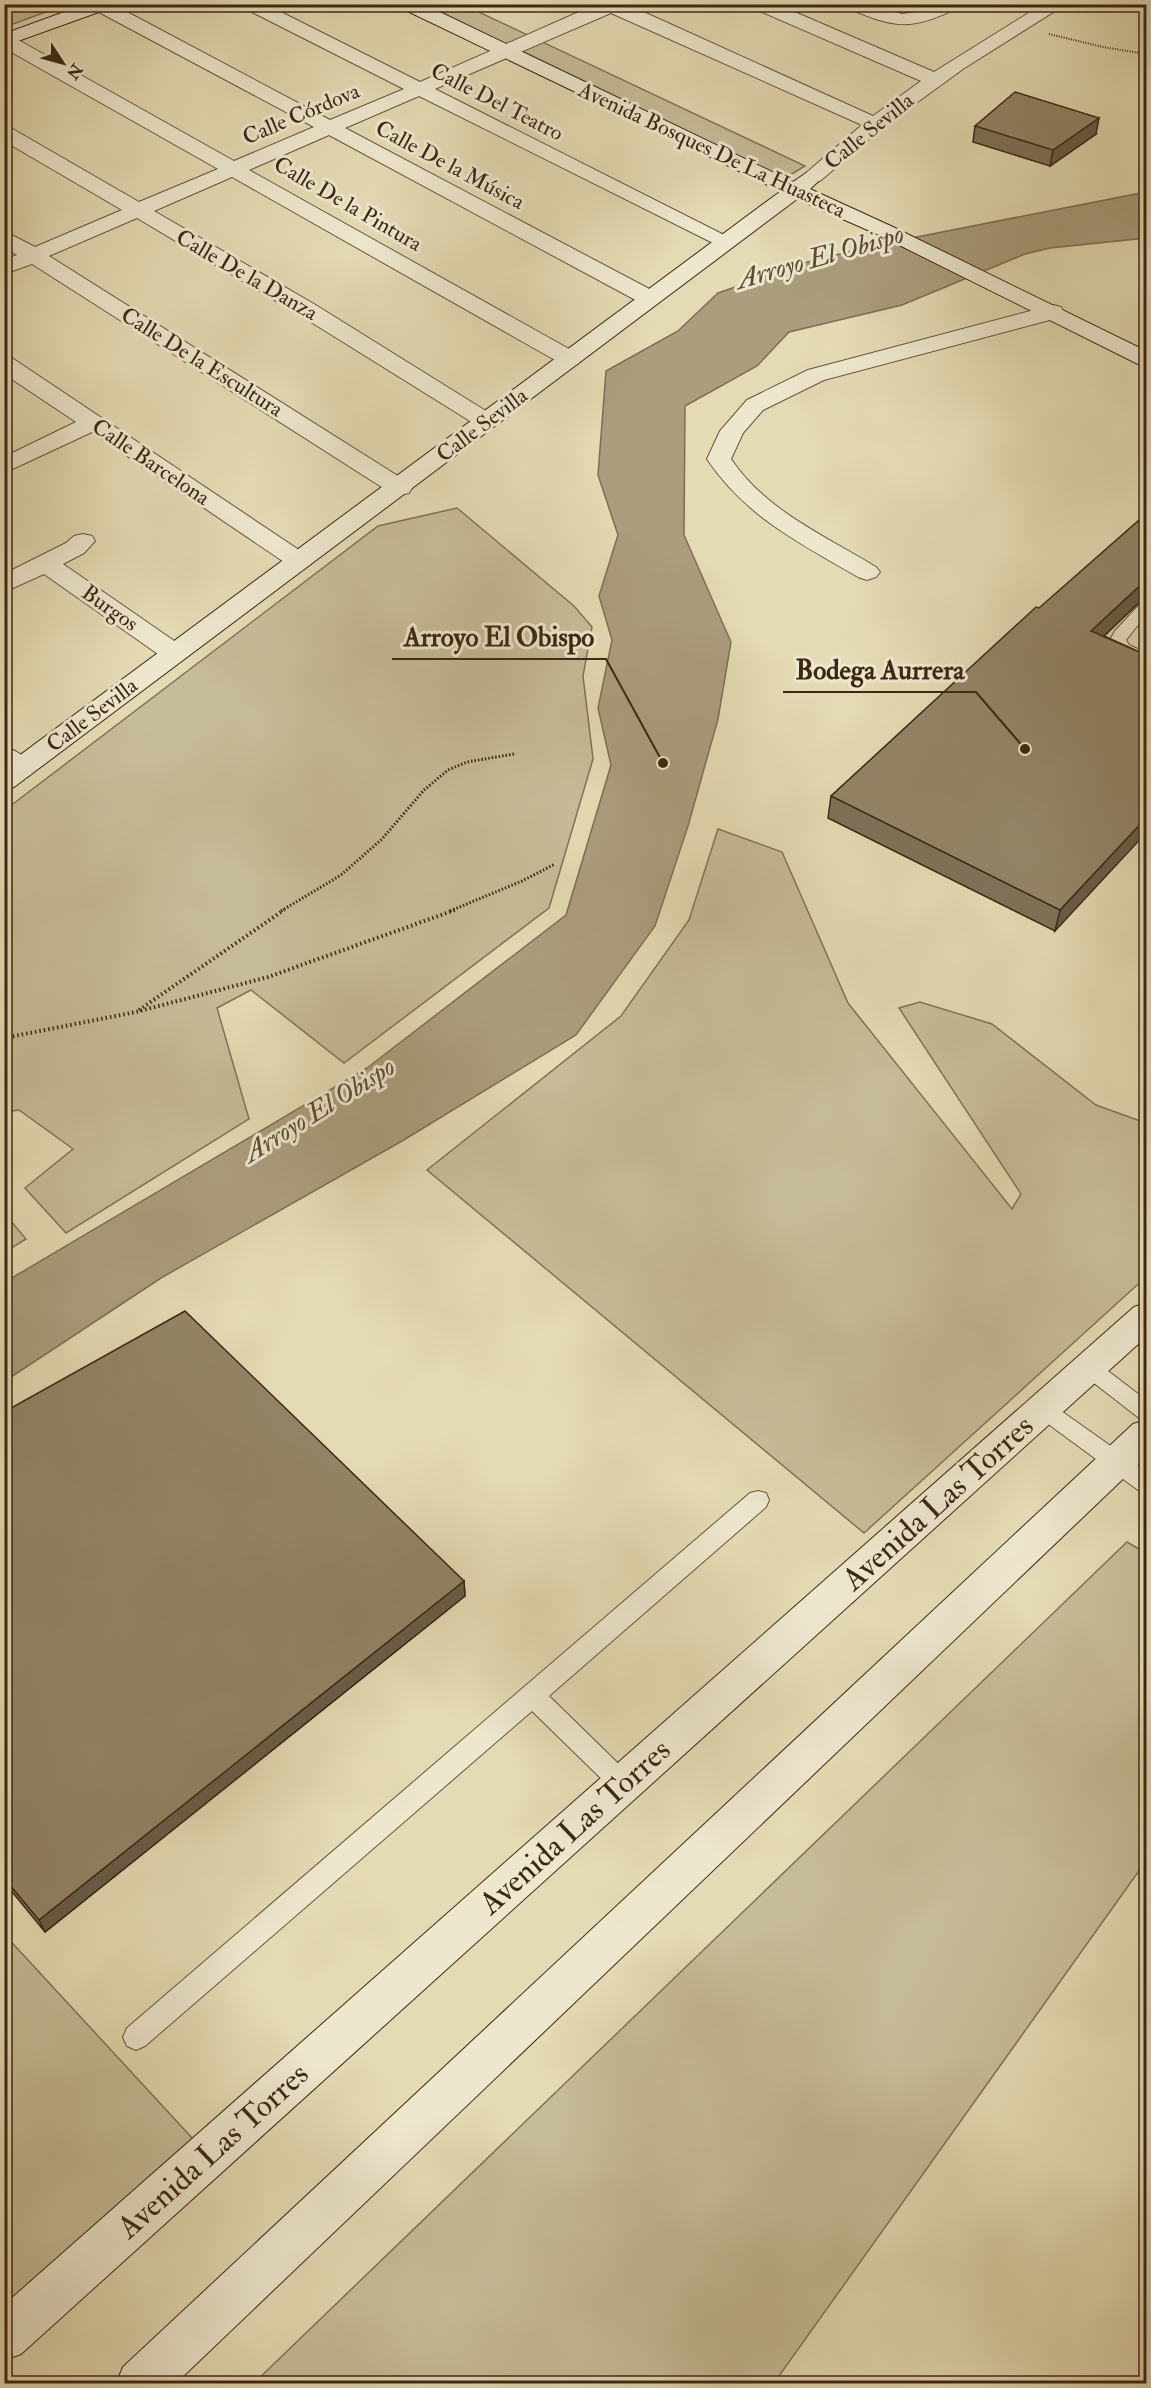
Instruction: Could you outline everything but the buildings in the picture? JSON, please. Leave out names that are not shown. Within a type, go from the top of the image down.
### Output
[{"type":"street","name":"Calle Del Teatro","points":[[250,4],[723,242]]},
{"type":"street","name":"Avenida Bosques De La Huasteca","points":[[407,4],[505,52],[799,178],[1055,308],[1146,359]]},
{"type":"street","points":[[759,4],[935,80]]},
{"type":"street","points":[[854,4],[900,21],[920,18],[951,4]]},
{"type":"street","name":"Calle Sevilla","points":[[10,769],[400,488],[723,242],[799,178],[956,65],[1057,4]]},
{"type":"street","points":[[5,41],[103,5]]},
{"type":"street","name":"Calle De la Música","points":[[103,5],[649,298]]},
{"type":"street","name":"Calle Córdova","points":[[4,268],[612,5]]},
{"type":"street","points":[[612,5],[875,124]]},
{"type":"street","points":[[510,32],[550,51]]},
{"type":"street","name":"Calle De la Pintura","points":[[5,41],[236,168],[570,358]]},
{"type":"street","name":"Calle De la Danza","points":[[4,132],[306,309],[486,421]]},
{"type":"street","name":"Calle De la Escultura","points":[[4,237],[400,488]]},
{"type":"street","name":"Avenida Bosques De La Huasteca","points":[[1055,308],[1089,309],[1132,329]]},
{"type":"street","points":[[867,572],[759,506],[726,472],[719,459],[732,430],[755,405],[816,375],[1055,308]]},
{"type":"street","name":"Calle Barcelona","points":[[4,363],[299,561]]},
{"type":"street","points":[[4,466],[92,423]]},
{"type":"street","points":[[4,584],[79,545]]},
{"type":"street","name":"Burgos","points":[[46,564],[174,653]]},
{"type":"street","name":"Avenida Las Torres","points":[[4,2337],[1146,1317]]},
{"type":"street","points":[[140,2384],[1131,1473],[1146,1435]]},
{"type":"lane","points":[[1146,606],[1120,634],[1118,640],[1123,648],[1146,659]]},
{"type":"lane","points":[[1088,1367],[1146,1412]]},
{"type":"lane","points":[[1043,1409],[1131,1473]]},
{"type":"lane","points":[[136,2037],[758,1500]]},
{"type":"lane","points":[[533,1696],[623,1784]]},
{"type":"path","points":[[1019,26],[1104,47],[1146,54]]},
{"type":"path","points":[[136,1012],[286,908],[341,875],[382,839],[424,790],[448,770],[467,762],[514,754]]},
{"type":"path","points":[[4,1038],[136,1012],[268,977],[473,903],[555,864]]},
{"type":"shaded area","points":[[5,4],[65,4],[65,5],[5,27]]},
{"type":"shaded area","points":[[405,5],[464,5],[805,166],[770,187]]},
{"type":"shaded area","points":[[457,508],[574,606],[592,627],[583,676],[593,759],[549,908],[344,1063],[251,990],[217,1008],[249,1119],[66,1233],[25,1188],[73,1149],[19,1110],[5,1112],[5,810],[378,526]]},
{"type":"shaded area","points":[[718,829],[782,852],[848,1003],[1012,1209],[1021,1194],[899,1008],[920,1002],[992,1024],[1096,1105],[1146,1123],[1146,1277],[864,1533],[427,1170],[621,1016],[689,920]]},
{"type":"shaded area","points":[[5,1214],[26,1239],[4,1252]]},
{"type":"shaded area","points":[[1127,1542],[1146,1553],[1146,1861],[774,2383],[254,2383]]},
{"type":"shaded area","points":[[4,1934],[193,2139],[4,2306]]},
{"type":"water","points":[[1146,192],[1146,238],[1050,248],[1025,254],[902,305],[789,332],[757,366],[685,406],[684,535],[731,642],[718,719],[688,826],[655,926],[576,1035],[402,1141],[161,1278],[5,1381],[5,1282],[367,1068],[566,915],[611,765],[598,708],[612,640],[599,596],[618,535],[598,475],[606,371],[678,331],[718,293],[804,263],[876,245]]},
{"type":"place","name":"Bodega Aurrera","points":[[1025,749]]},
{"type":"place","name":"Arroyo El Obispo","points":[[663,763]]}]
